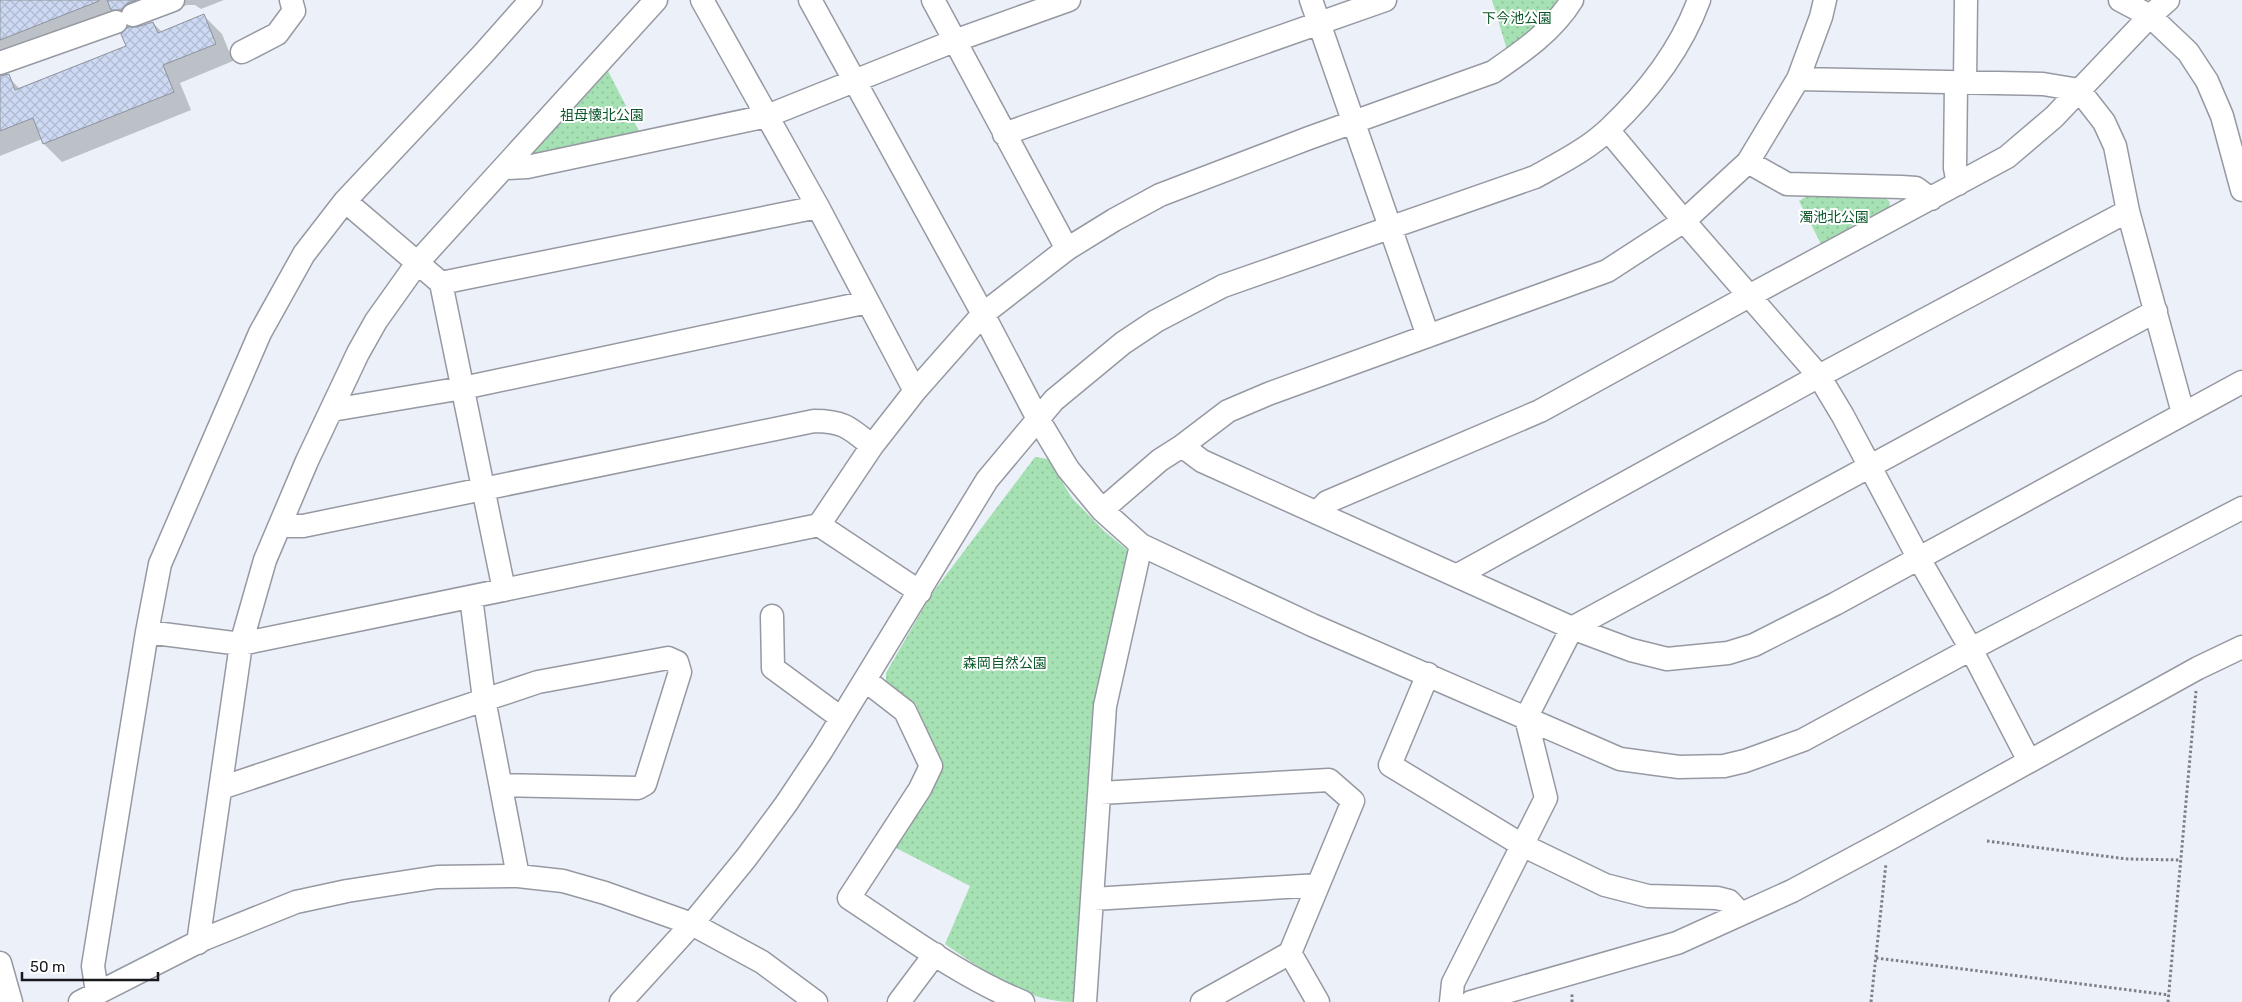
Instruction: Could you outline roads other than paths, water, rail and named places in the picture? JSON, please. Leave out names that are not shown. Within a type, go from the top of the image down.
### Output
[{"type":"street","points":[[0,63],[173,0]]},
{"type":"street","points":[[242,52],[277,34],[294,11],[291,0]]},
{"type":"street","points":[[88,997],[147,632],[160,564],[260,333],[304,254],[345,201],[531,0]]},
{"type":"street","points":[[198,943],[222,788],[241,644],[265,560],[307,461],[358,353],[376,320],[418,262],[506,168],[656,0]]},
{"type":"street","points":[[702,0],[818,207],[915,391]]},
{"type":"street","points":[[810,0],[983,314],[1038,419],[1068,469],[1102,510],[1140,545],[1312,625],[1620,759],[1679,767],[1724,766],[1745,761],[1803,740],[1971,649],[2242,508]]},
{"type":"street","points":[[933,0],[1067,249]]},
{"type":"street","points":[[506,168],[527,168],[767,116],[954,41],[1069,0]]},
{"type":"street","points":[[1311,0],[1428,336]]},
{"type":"street","points":[[1004,134],[1385,0]]},
{"type":"street","points":[[147,632],[241,644],[819,525],[872,446],[915,391],[983,314],[1067,249],[1160,195],[1309,138],[1354,124],[1493,72],[1519,55],[1549,29],[1572,0]]},
{"type":"street","points":[[621,1002],[692,924],[746,858],[786,804],[920,592],[987,480],[1054,400],[1090,368],[1156,320],[1223,286],[1535,177],[1572,157],[1608,130],[1650,85],[1679,44],[1699,0]]},
{"type":"street","points":[[1102,510],[1160,460],[1182,446],[1228,411],[1268,394],[1607,270],[1684,221],[1748,162],[1798,79],[1821,18],[1825,0]]},
{"type":"street","points":[[1958,184],[1955,168],[1966,0]]},
{"type":"street","points":[[2120,0],[2150,16],[2188,52],[2207,81],[2222,116],[2242,190]]},
{"type":"street","points":[[1317,513],[1327,502],[1540,412],[1749,296],[2008,157],[2054,117],[2150,16],[2168,0]]},
{"type":"street","points":[[1798,79],[2056,85],[2078,90],[2104,122],[2115,146],[2128,211],[2182,413]]},
{"type":"street","points":[[1608,130],[1684,221],[1819,376],[1918,557],[1971,649],[2029,761]]},
{"type":"street","points":[[1748,162],[1787,184],[1916,188],[1931,199]]},
{"type":"street","points":[[345,201],[442,283],[504,590]]},
{"type":"street","points":[[442,283],[818,207]]},
{"type":"street","points":[[1458,575],[1819,376],[2128,211]]},
{"type":"street","points":[[332,410],[463,388],[868,302]]},
{"type":"street","points":[[1450,1002],[1452,983],[1546,798],[1526,718],[1572,628],[1869,465],[2156,311]]},
{"type":"street","points":[[1182,446],[1202,461],[1572,628],[1631,650],[1667,659],[1728,653],[1754,645],[1780,633],[2242,382]]},
{"type":"street","points":[[280,526],[303,526],[814,421],[827,421],[845,425],[872,446]]},
{"type":"street","points":[[819,525],[920,592]]},
{"type":"street","points":[[1085,1002],[1105,706],[1140,545]]},
{"type":"street","points":[[471,597],[484,699],[518,876]]},
{"type":"street","points":[[772,616],[773,668],[841,718]]},
{"type":"street","points":[[1471,1002],[1677,943],[1792,891],[2198,668],[2242,647]]},
{"type":"street","points":[[222,788],[538,682],[668,658],[677,662],[680,672],[645,784],[638,788],[501,785]]},
{"type":"street","points":[[1428,674],[1390,765],[1522,846],[1605,886],[1624,892],[1648,896],[1717,898],[1729,901],[1741,914]]},
{"type":"street","points":[[865,680],[905,712],[931,766],[920,789],[850,898],[935,954],[1004,994],[1023,1002]]},
{"type":"street","points":[[1100,793],[1329,780],[1353,801],[1290,953],[1202,1002]]},
{"type":"street","points":[[88,997],[198,943],[296,902],[347,891],[437,877],[518,876],[563,881],[605,893],[692,924],[762,962],[816,1002]]},
{"type":"street","points":[[1093,899],[1318,884]]},
{"type":"street","points":[[1290,953],[1318,1002]]},
{"type":"street","points":[[899,1002],[935,954]]},
{"type":"street","points":[[0,963],[11,1002]]},
{"type":"park label","name":"下今池公園","points":[[1517,18]]},
{"type":"park label","name":"祖母懐北公園","points":[[602,115]]},
{"type":"park label","name":"濁池北公園","points":[[1834,217]]},
{"type":"park label","name":"森岡自然公園","points":[[1005,663]]}]
